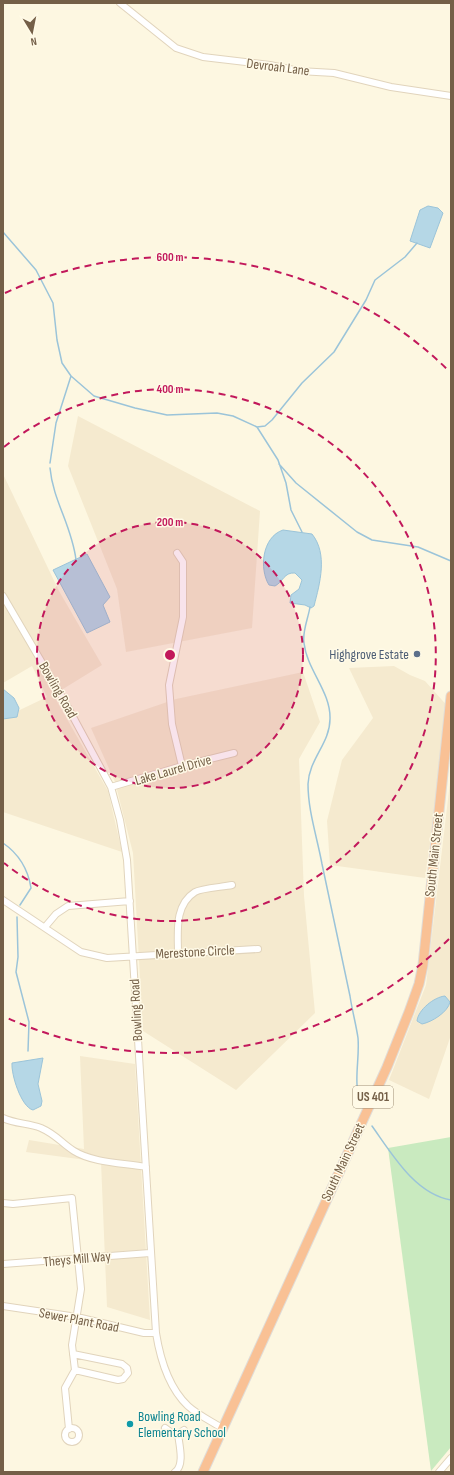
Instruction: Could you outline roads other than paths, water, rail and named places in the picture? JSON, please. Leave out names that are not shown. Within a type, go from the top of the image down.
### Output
[{"type":"highway","name":"South Main Street","points":[[203,1472],[387,1067],[419,984],[423,964],[451,696]]},
{"type":"street","name":"Devroah Lane","points":[[120,3],[176,48],[203,57],[270,65],[299,71],[344,75],[391,87],[451,96]]},
{"type":"street","points":[[177,552],[183,562],[183,617],[169,685],[172,724],[182,766]]},
{"type":"street","name":"Bowling Road","points":[[3,596],[65,702],[111,787],[120,820],[128,860],[150,1253],[156,1333],[164,1366],[180,1396],[189,1406],[222,1428]]},
{"type":"street","name":"Lake Laurel Drive","points":[[111,787],[182,766],[234,753]]},
{"type":"street","points":[[178,953],[178,922],[183,904],[195,892],[232,885]]},
{"type":"street","name":"Merestone Circle","points":[[3,900],[81,952],[107,958],[258,949]]},
{"type":"street","points":[[45,927],[56,914],[68,906],[130,901]]},
{"type":"street","points":[[3,1118],[14,1123],[40,1128],[57,1136],[74,1151],[93,1158],[146,1167]]},
{"type":"street","points":[[3,1203],[13,1204],[72,1198],[81,1289],[72,1345],[75,1370],[65,1388],[69,1429]]},
{"type":"street","name":"Theys Mill Way","points":[[3,1264],[150,1253]]},
{"type":"street","name":"Sewer Plant Road","points":[[3,1306],[77,1317],[144,1333],[156,1333]]},
{"type":"street","points":[[73,1354],[122,1364],[127,1368],[128,1373],[123,1379],[118,1380],[75,1370]]},
{"type":"street","points":[[165,1428],[173,1434],[181,1432],[180,1463],[178,1470],[175,1472]]},
{"type":"street","points":[[438,1472],[451,1458]]},
{"type":"water","points":[[428,206],[438,208],[443,213],[430,248],[410,241],[420,210]]},
{"type":"water","points":[[283,530],[312,534],[320,550],[320,578],[314,606],[311,608],[305,605],[290,603],[291,595],[299,589],[302,580],[295,573],[288,574],[275,586],[269,585],[266,578],[263,562],[264,554],[271,539]]},
{"type":"water","points":[[87,554],[110,597],[103,605],[110,622],[87,633],[53,570]]},
{"type":"water","points":[[3,689],[14,698],[19,708],[17,717],[3,719]]},
{"type":"water","points":[[445,996],[450,1002],[449,1006],[443,1013],[426,1023],[422,1024],[417,1021],[420,1013],[427,1005],[436,999]]},
{"type":"water","points":[[43,1058],[38,1084],[42,1101],[41,1106],[33,1110],[29,1108],[21,1097],[13,1075],[12,1063]]},
{"type":"waterway","points":[[3,232],[36,270],[53,303],[57,340],[62,363],[71,376],[94,396],[135,408],[167,415],[217,413],[233,416],[257,427],[278,460],[286,483],[291,510],[302,532]]},
{"type":"waterway","points":[[257,427],[265,426],[272,420],[302,383],[334,352],[366,300],[375,280],[405,257],[417,243]]},
{"type":"waterway","points":[[50,463],[56,423],[71,376]]},
{"type":"waterway","points":[[279,464],[296,483],[357,532],[372,540],[418,547],[451,561]]},
{"type":"waterway","points":[[50,468],[55,492],[71,536],[76,560]]},
{"type":"waterway","points":[[310,607],[304,630],[304,643],[309,662],[327,700],[330,719],[327,736],[309,775],[309,804],[358,1038],[357,1089],[362,1106]]},
{"type":"waterway","points":[[3,843],[9,847],[22,862],[30,881],[31,888],[20,905]]},
{"type":"waterway","points":[[17,917],[18,957],[16,972],[29,1022],[28,1051]]},
{"type":"waterway","points":[[372,1126],[396,1160],[415,1181],[426,1190],[451,1200]]},
{"type":"place","name":"Highgrove Estate","points":[[417,654]]},
{"type":"place","name":"Bowling Road Elementary School","points":[[130,1424]]}]
